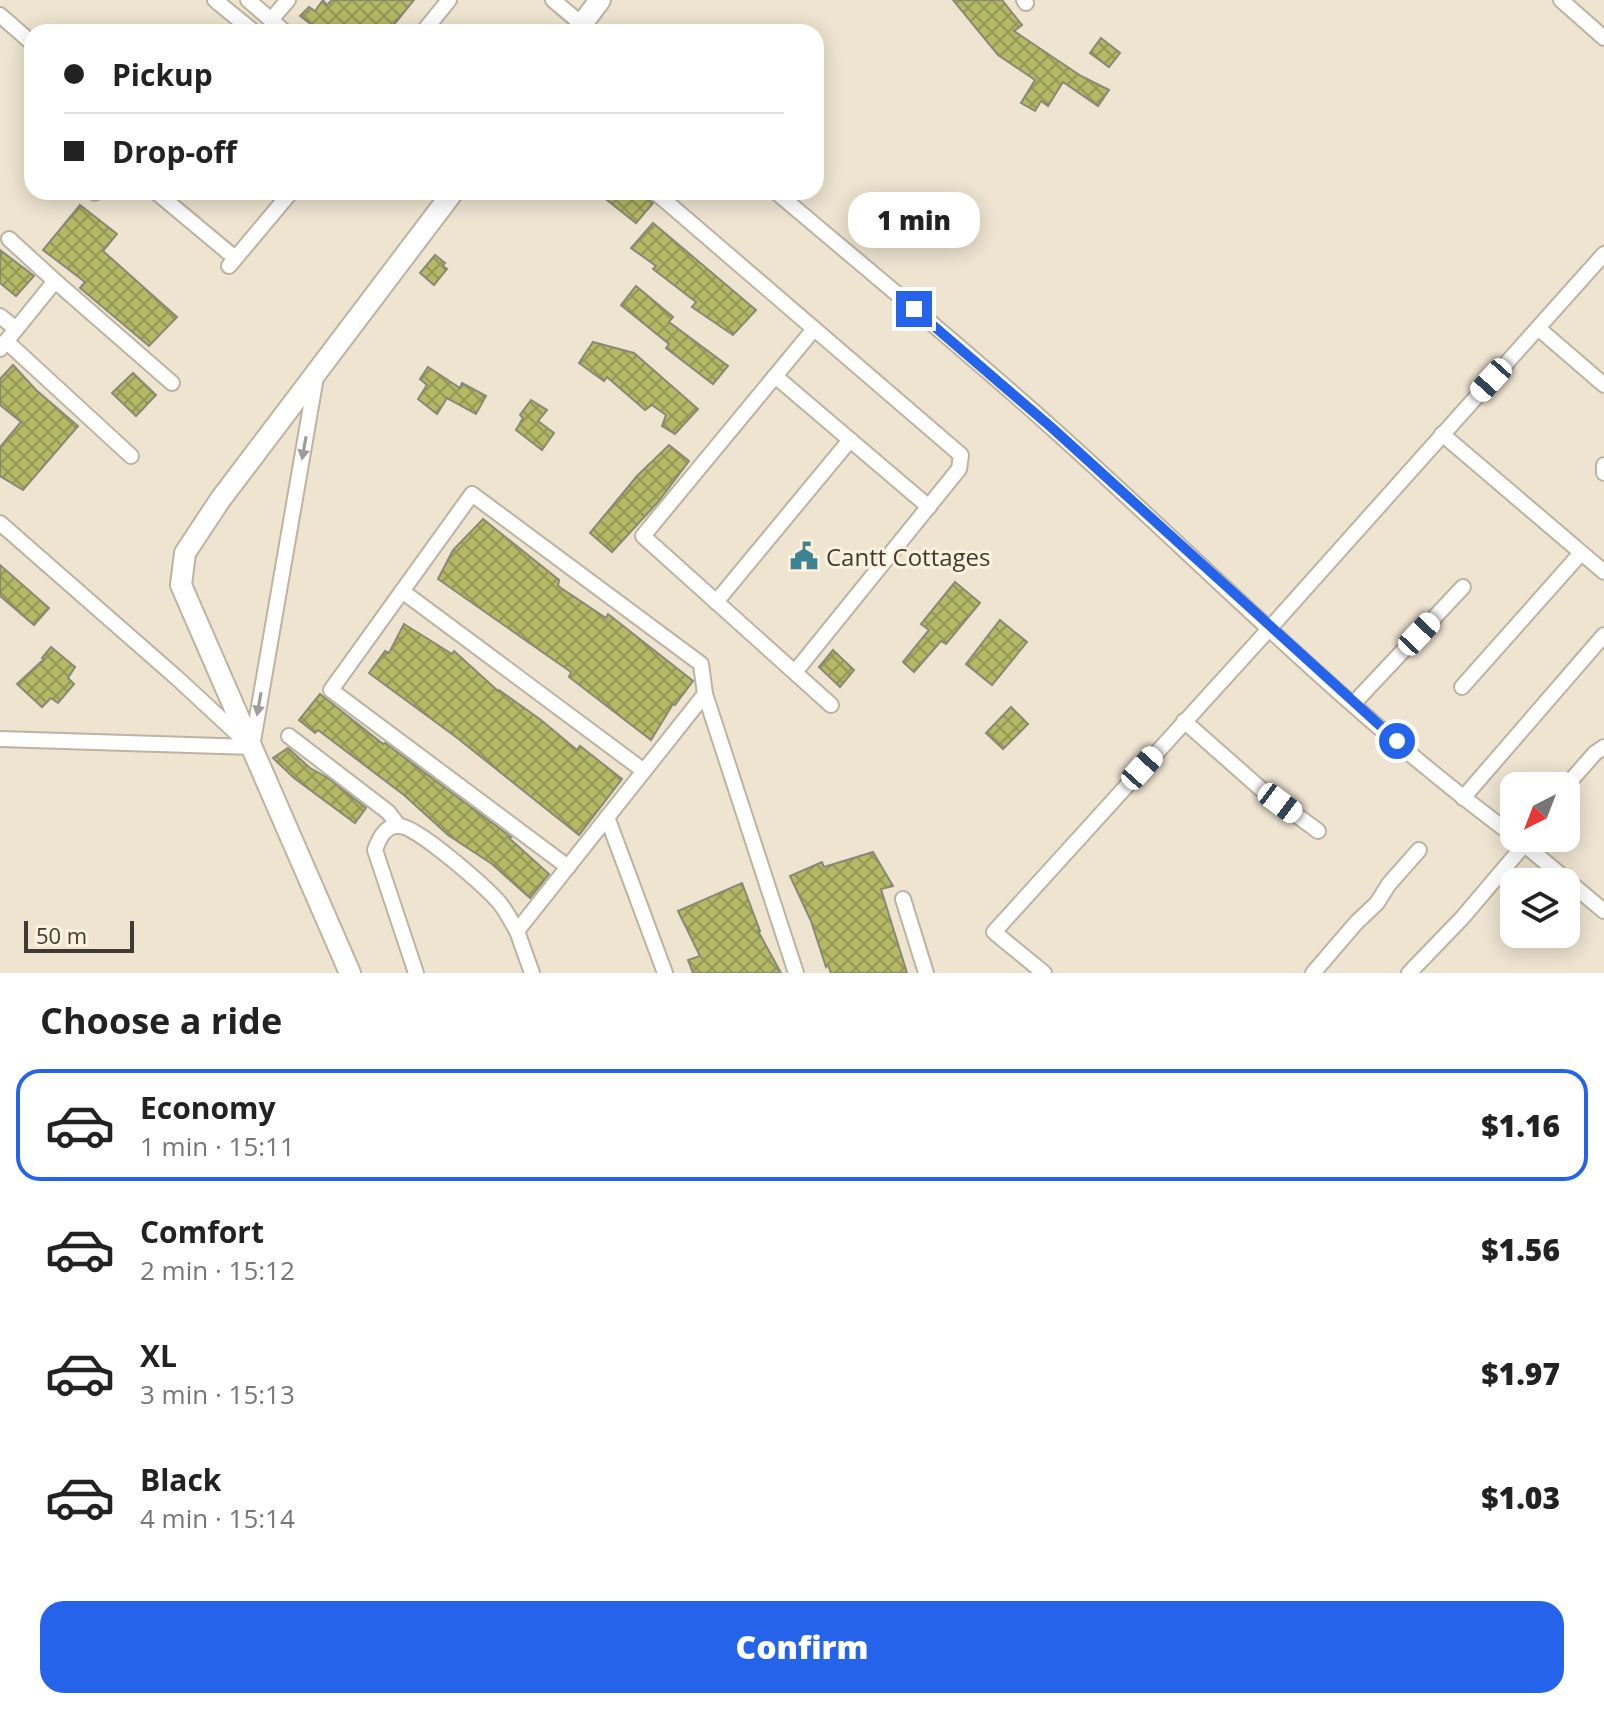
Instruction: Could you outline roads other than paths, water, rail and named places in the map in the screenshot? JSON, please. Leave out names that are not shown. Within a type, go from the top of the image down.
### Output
[{"type":"main road","points":[[586,24],[600,0]]},
{"type":"main road","points":[[350,973],[181,585],[185,553],[220,500],[442,200]]},
{"type":"street","points":[[215,0],[235,24]]},
{"type":"street","points":[[248,0],[276,24]]},
{"type":"street","points":[[271,20],[288,0]]},
{"type":"street","points":[[430,24],[449,0]]},
{"type":"street","points":[[553,0],[578,24]]},
{"type":"street","points":[[1561,0],[1604,38]]},
{"type":"street","points":[[0,15],[24,36]]},
{"type":"street","points":[[165,200],[232,262],[284,200]]},
{"type":"street","points":[[664,200],[961,455],[959,469],[795,672]]},
{"type":"street","points":[[785,200],[1051,427],[1354,703],[1463,798],[1500,825]]},
{"type":"street","points":[[9,239],[172,383]]},
{"type":"street","points":[[1044,973],[994,932],[1604,254]]},
{"type":"street","points":[[55,281],[3,345],[131,456]]},
{"type":"street","points":[[0,316],[16,329]]},
{"type":"street","points":[[1538,328],[1604,385]]},
{"type":"street","points":[[814,329],[643,536],[831,705]]},
{"type":"street","points":[[252,747],[317,371]]},
{"type":"street","points":[[775,376],[929,507]]},
{"type":"street","points":[[1442,434],[1604,572]]},
{"type":"street","points":[[716,602],[850,440]]},
{"type":"street","points":[[1604,465],[1604,473]]},
{"type":"street","points":[[568,867],[331,690],[472,494],[701,664],[705,694],[796,973]]},
{"type":"street","points":[[0,523],[252,747]]},
{"type":"street","points":[[1462,687],[1581,553]]},
{"type":"street","points":[[1354,703],[1463,587]]},
{"type":"street","points":[[402,591],[644,771]]},
{"type":"street","points":[[1463,798],[1604,635]]},
{"type":"street","points":[[517,931],[705,694]]},
{"type":"street","points":[[1184,721],[1261,789],[1318,831]]},
{"type":"street","points":[[289,736],[388,812],[399,826]]},
{"type":"street","points":[[0,739],[252,747]]},
{"type":"street","points":[[1578,772],[1604,747]]},
{"type":"street","points":[[607,817],[665,973]]},
{"type":"street","points":[[416,973],[375,850],[388,828],[399,826],[410,829],[437,847],[499,901],[517,931],[532,973]]},
{"type":"street","points":[[1313,973],[1377,903],[1419,850]]},
{"type":"street","points":[[1409,973],[1463,917],[1510,852]]},
{"type":"street","points":[[1534,852],[1604,911]]},
{"type":"street","points":[[903,899],[926,973]]},
{"type":"place","name":"Cantt Cottages","points":[[804,556]]}]
